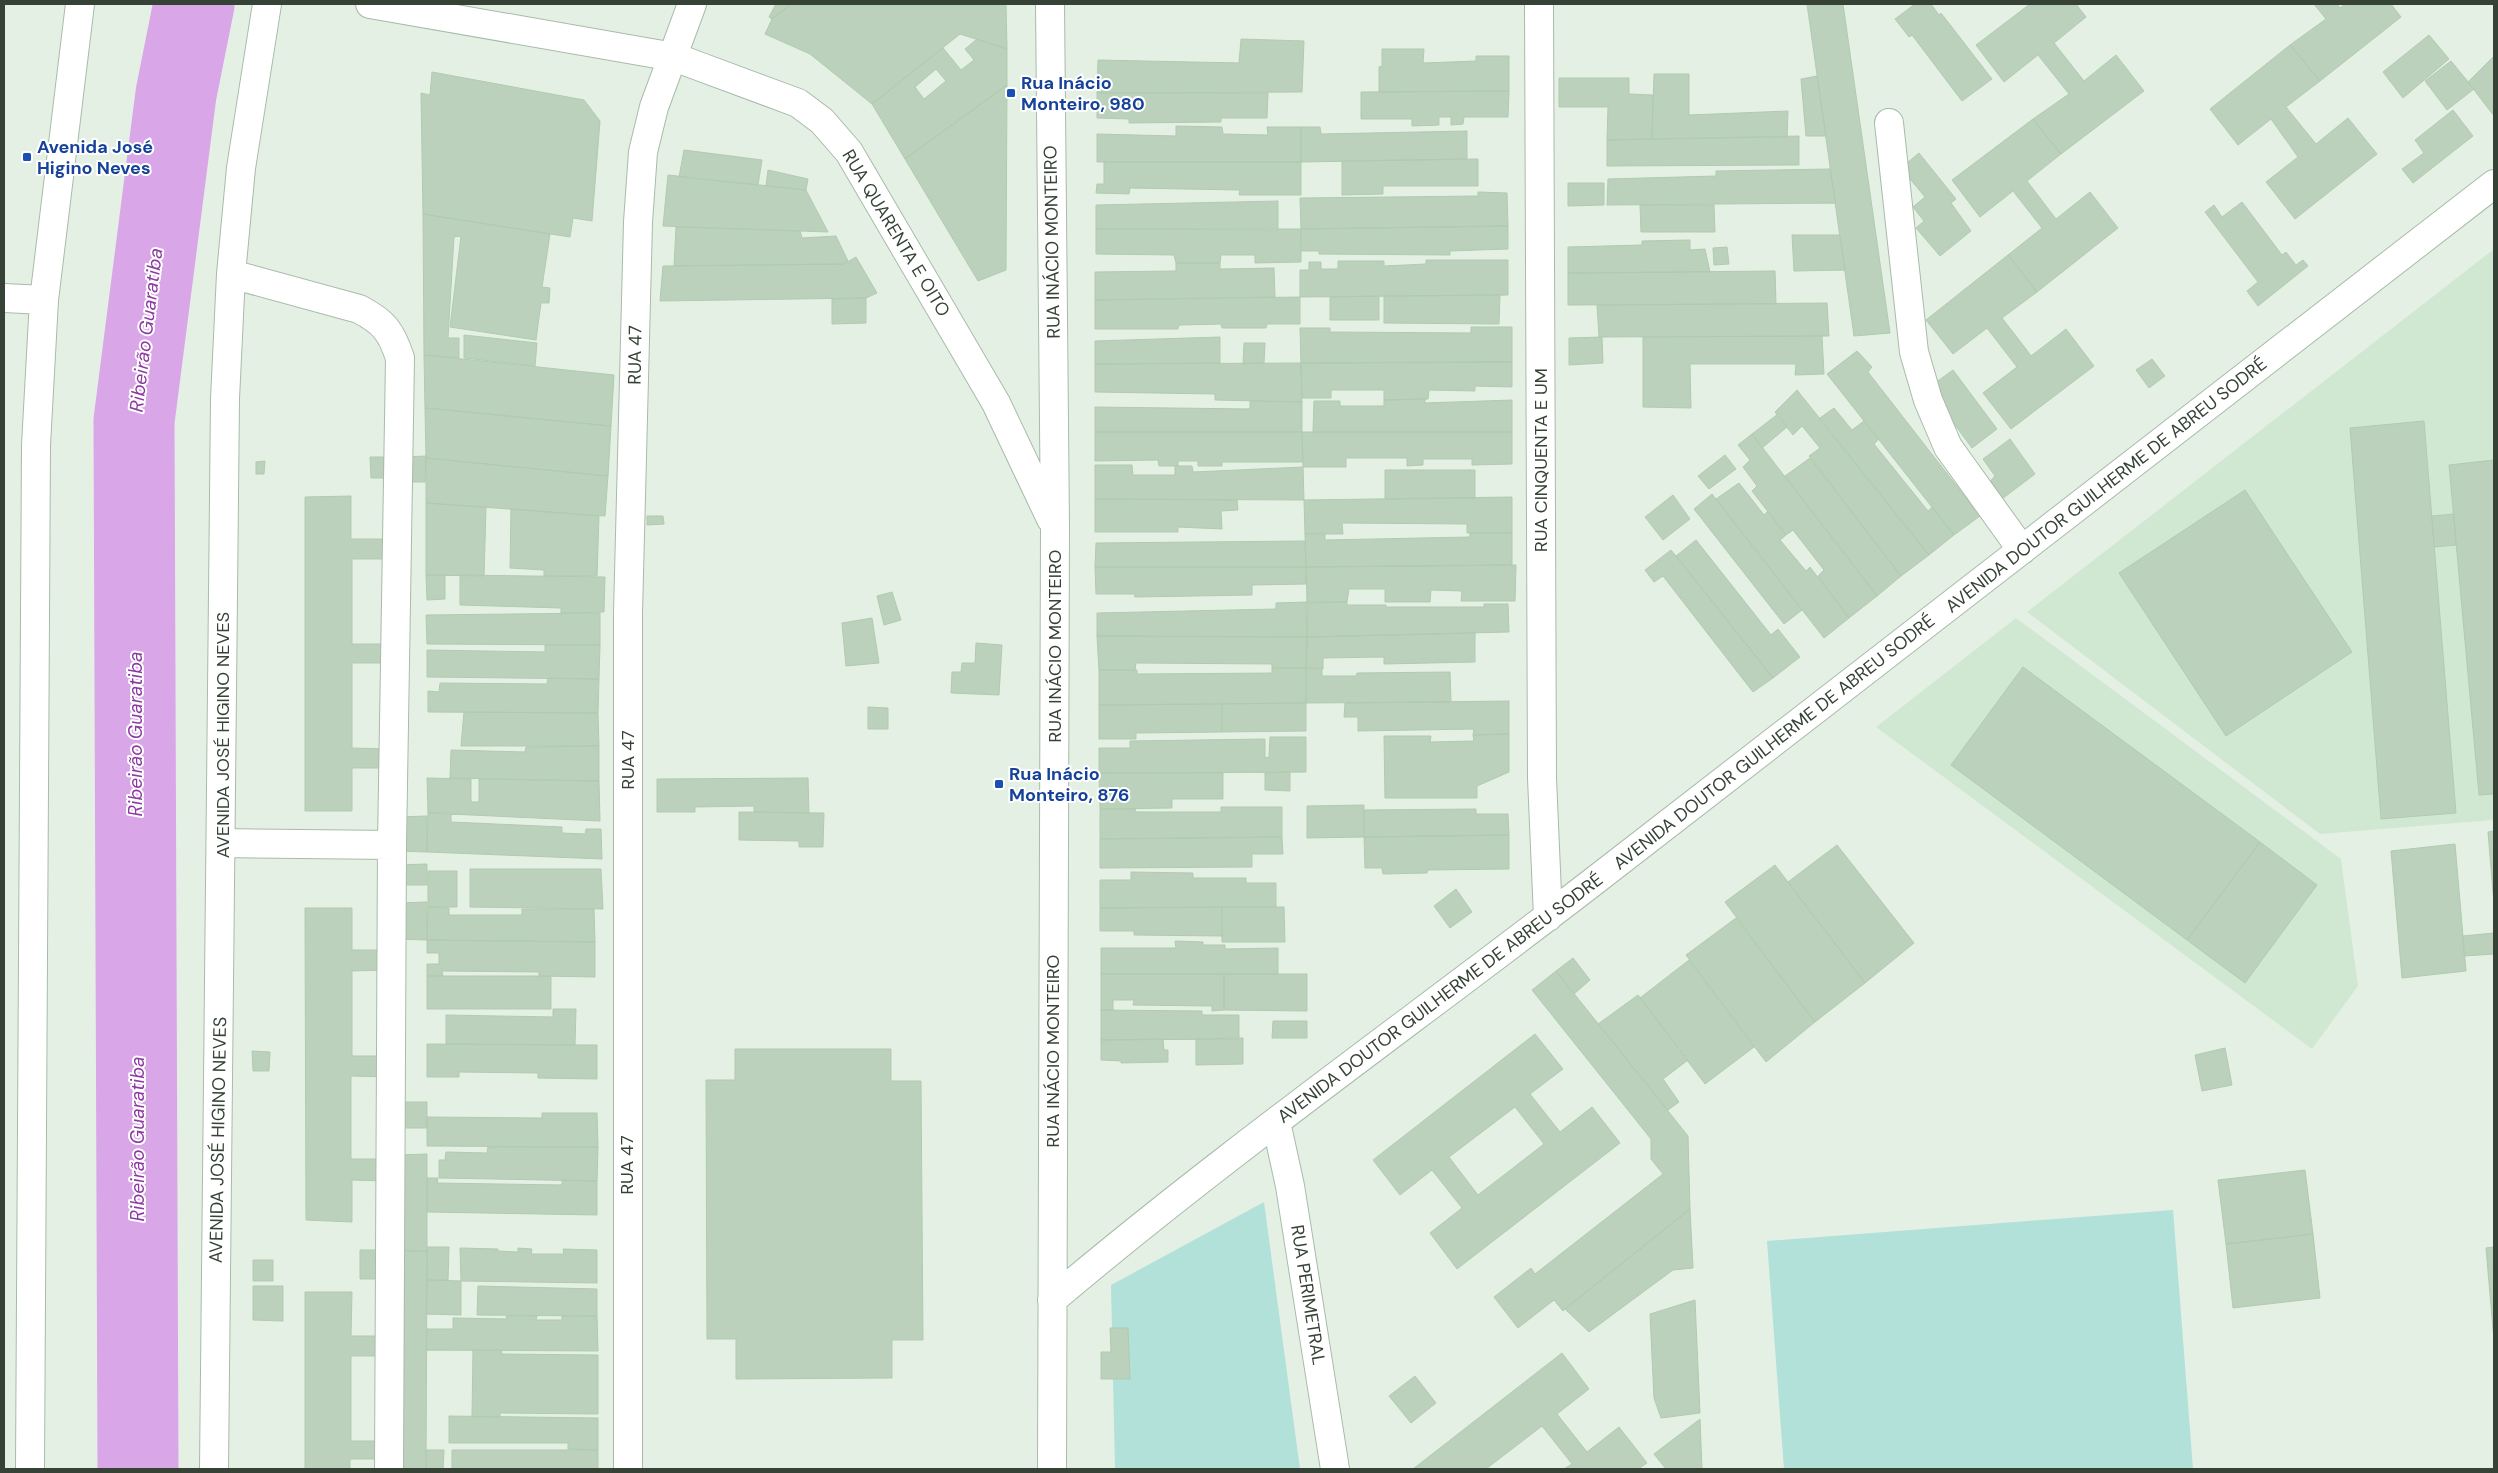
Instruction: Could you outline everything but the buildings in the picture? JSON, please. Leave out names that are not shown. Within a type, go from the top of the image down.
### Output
[{"type":"street","points":[[30,1469],[36,455],[44,300],[80,4]]},
{"type":"street","name":"AVENIDA JOSÉ HIGINO NEVES","points":[[214,1469],[222,843],[225,399],[231,274],[241,168],[267,4]]},
{"type":"street","name":"RUA QUARENTA E OITO","points":[[370,4],[674,57],[798,102],[822,121],[850,152],[996,403],[1055,527]]},
{"type":"street","name":"RUA 47","points":[[628,1469],[628,613],[638,222],[643,152],[654,107],[692,4]]},
{"type":"street","name":"RUA INÁCIO MONTEIRO","points":[[1050,4],[1055,527],[1052,1469]]},
{"type":"street","name":"RUA CINQUENTA E UM","points":[[1539,4],[1542,778],[1548,917]]},
{"type":"street","points":[[1889,123],[1914,352],[1928,400],[1948,447],[2022,550]]},
{"type":"street","name":"AVENIDA DOUTOR GUILHERME DE ABREU SODRÉ","points":[[1052,1300],[1108,1253],[1276,1122],[1548,917],[2494,184]]},
{"type":"street","points":[[231,274],[359,309],[378,319],[393,336],[400,358],[392,845],[389,1469]]},
{"type":"street","points":[[4,298],[44,300]]},
{"type":"street","points":[[222,843],[392,845]]},
{"type":"street","name":"RUA PERIMETRAL","points":[[1276,1122],[1290,1186],[1335,1469]]},
{"type":"shaded area","points":[[2494,249],[2494,820],[2320,834],[2027,612]]},
{"type":"shaded area","points":[[2016,618],[2341,859],[2358,986],[2312,1049],[1876,727]]},
{"type":"shaded area","points":[[1264,1202],[1300,1469],[1115,1469],[1111,1285]]},
{"type":"shaded area","points":[[2173,1210],[2193,1469],[1784,1469],[1767,1241]]},
{"type":"waterway","name":"Ribeirão Guaratiba","points":[[138,1469],[134,421],[176,94],[194,4]]},
{"type":"place","name":"Rua Inácio Monteiro, 980","points":[[1011,93]]},
{"type":"place","name":"Avenida José Higino Neves","points":[[27,157]]},
{"type":"place","name":"Rua Inácio Monteiro, 876","points":[[999,784]]}]
